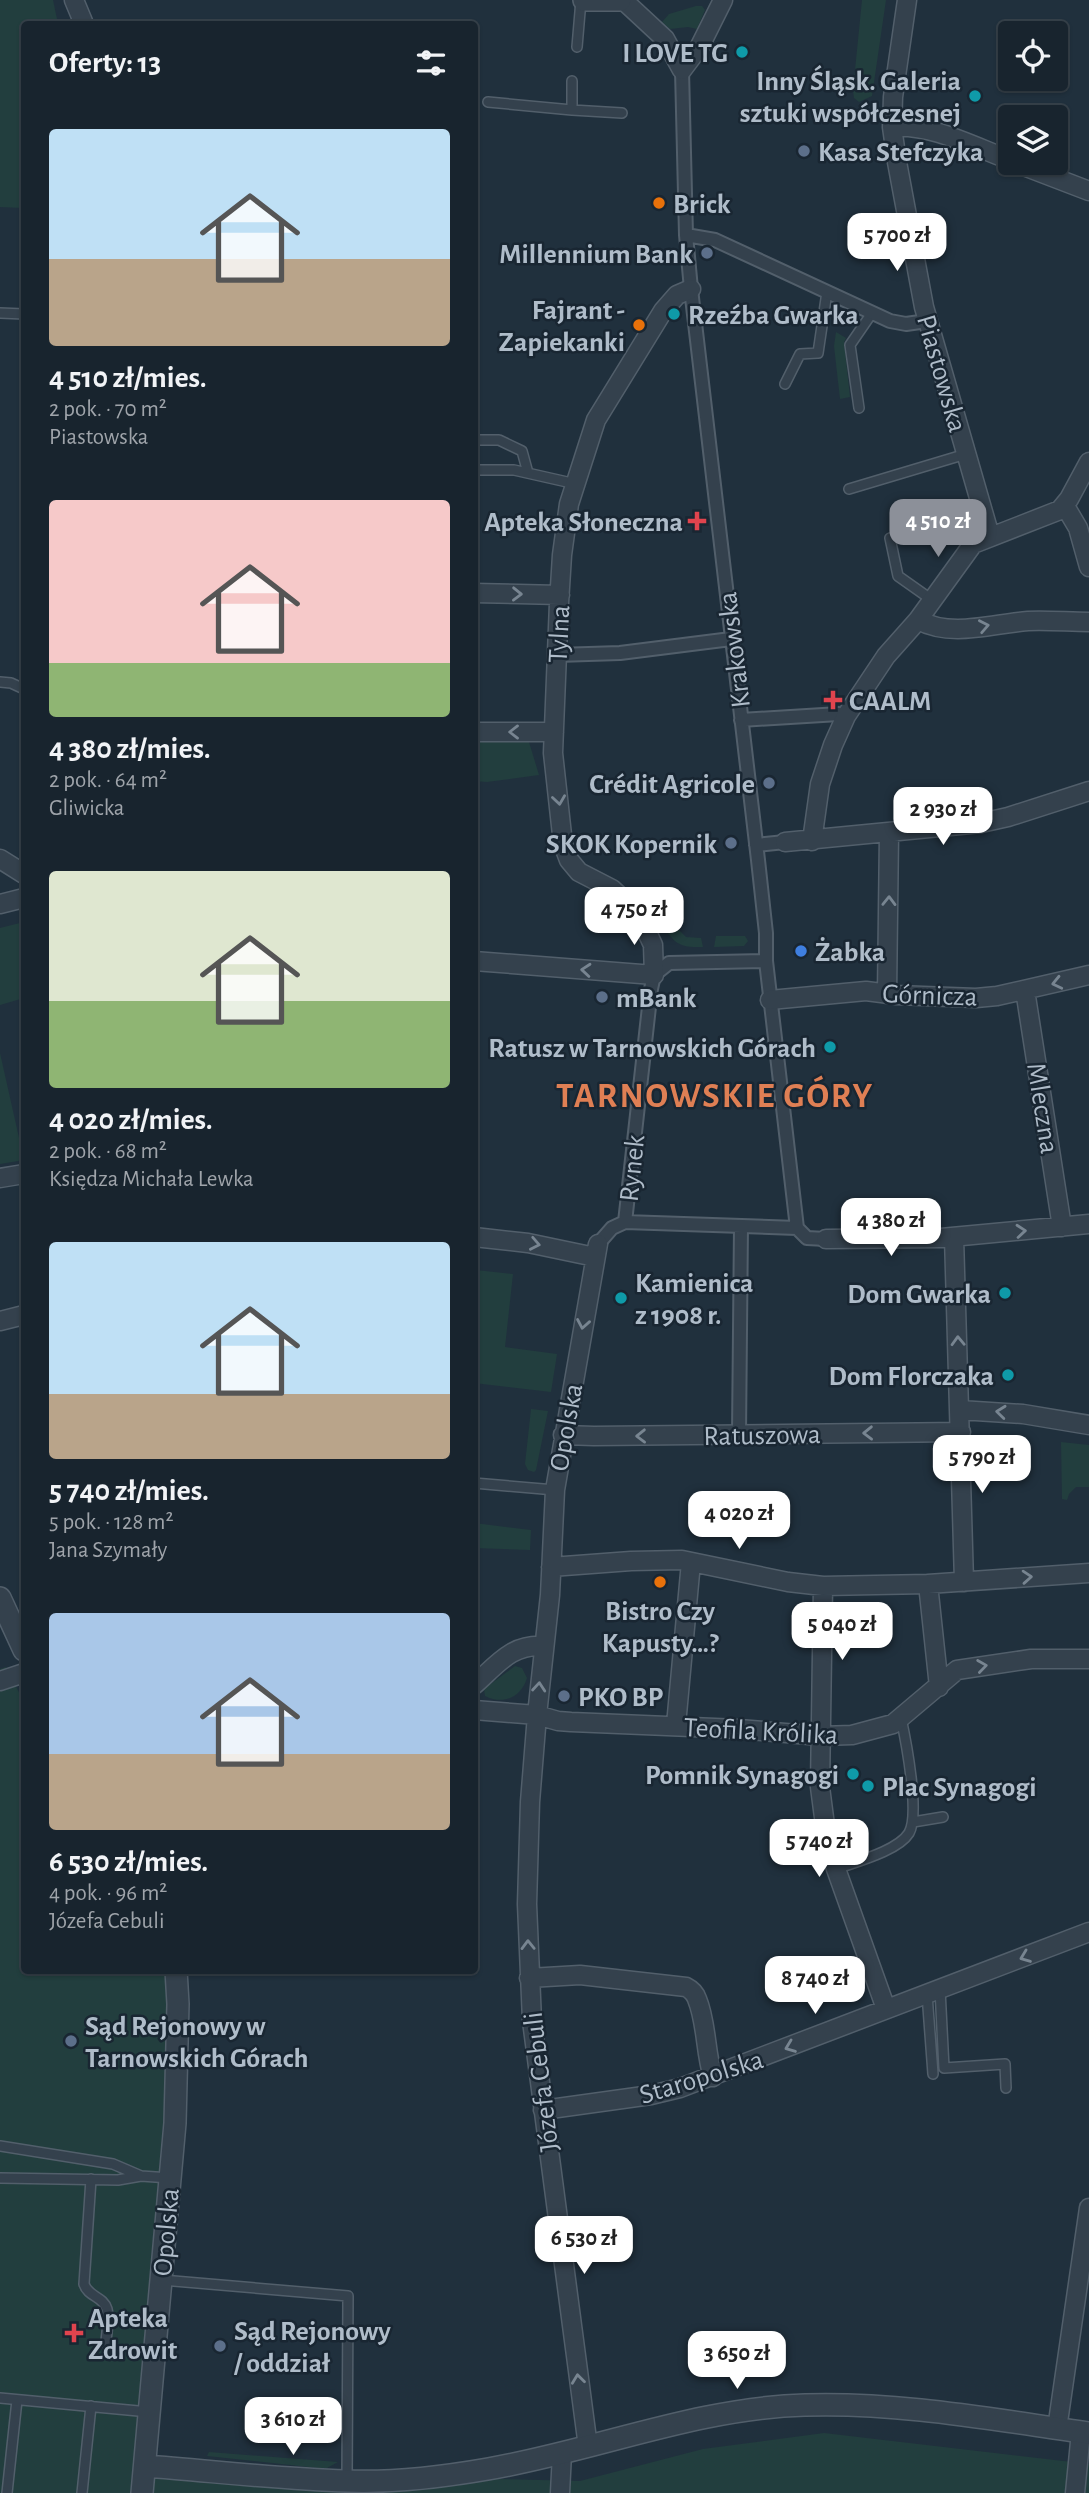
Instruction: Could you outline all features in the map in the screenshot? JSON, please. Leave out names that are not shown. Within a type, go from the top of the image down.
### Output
[{"type":"street","points":[[74,0],[84,21]]},
{"type":"street","points":[[86,21],[87,0]]},
{"type":"street","points":[[582,0],[622,0]]},
{"type":"street","name":"Krakowska","points":[[622,0],[665,38],[682,70],[686,235],[691,289],[766,933],[770,1000],[797,1228]]},
{"type":"street","points":[[682,70],[700,46],[723,0]]},
{"type":"street","name":"Piastowska","points":[[907,0],[893,97],[892,127],[927,321],[990,536]]},
{"type":"street","points":[[892,127],[930,130],[998,156]]},
{"type":"street","points":[[1047,175],[1089,191]]},
{"type":"street","points":[[686,235],[715,240],[899,324],[927,321]]},
{"type":"street","name":"Tylna","points":[[654,975],[653,944],[638,913],[612,889],[579,872],[569,860],[563,844],[555,774],[554,732],[560,595],[565,526],[596,420],[671,300],[681,292],[691,289]]},
{"type":"street","points":[[812,841],[820,784],[846,716],[886,656],[918,620],[969,548],[990,536],[1045,517],[1065,506],[1089,463]]},
{"type":"street","points":[[1065,506],[1078,528],[1089,567]]},
{"type":"street","points":[[478,593],[560,595]]},
{"type":"street","points":[[918,620],[931,626],[960,630],[1030,621],[1089,622]]},
{"type":"street","points":[[557,655],[620,653],[731,639]]},
{"type":"street","points":[[741,720],[839,714]]},
{"type":"street","points":[[478,732],[554,732]]},
{"type":"street","points":[[756,845],[981,823],[1089,790]]},
{"type":"street","points":[[887,993],[889,833]]},
{"type":"street","points":[[0,859],[21,872]]},
{"type":"street","points":[[0,904],[21,899]]},
{"type":"street","points":[[478,961],[654,975],[669,963],[766,961]]},
{"type":"street","name":"Rynek","points":[[654,975],[625,1222],[797,1228]]},
{"type":"street","name":"Górnicza","points":[[770,1000],[866,991],[976,998],[1089,975]]},
{"type":"street","name":"Mleczna","points":[[1025,990],[1062,1227]]},
{"type":"street","points":[[0,1178],[21,1174]]},
{"type":"street","points":[[478,1237],[597,1251],[612,1228],[625,1222]]},
{"type":"street","points":[[797,1228],[807,1238],[826,1240],[954,1237],[1089,1224]]},
{"type":"street","points":[[739,1434],[741,1226]]},
{"type":"street","points":[[954,1237],[964,1582]]},
{"type":"street","name":"Opolska","points":[[537,1715],[551,1567],[555,1490],[597,1251]]},
{"type":"street","points":[[0,1321],[21,1316]]},
{"type":"street","points":[[960,1410],[1023,1414],[1089,1425]]},
{"type":"street","name":"Ratuszowa","points":[[564,1435],[961,1432]]},
{"type":"street","points":[[551,1567],[631,1560],[691,1562],[788,1582],[823,1586],[928,1584],[1089,1573]]},
{"type":"street","points":[[676,1725],[691,1562]]},
{"type":"street","points":[[928,1584],[939,1687]]},
{"type":"street","points":[[823,1586],[820,1787],[826,1833],[836,1869],[886,2009]]},
{"type":"street","points":[[0,1598],[21,1644]]},
{"type":"street","points":[[478,1682],[516,1649],[543,1646]]},
{"type":"street","name":"Teofila Królika","points":[[537,1715],[558,1721],[676,1725],[821,1736],[865,1734],[893,1724],[957,1670],[1031,1659],[1089,1659]]},
{"type":"street","points":[[0,1681],[21,1674]]},
{"type":"street","points":[[478,1710],[537,1715]]},
{"type":"street","name":"Józefa Cebuli","points":[[537,1715],[528,1892],[529,1978],[543,2110],[587,2447]]},
{"type":"street","name":"Staropolska","points":[[543,2110],[651,2095],[713,2077],[1089,1932]]},
{"type":"street","name":"Opolska","points":[[142,2493],[175,2123],[178,2017],[176,1974]]},
{"type":"street","points":[[529,1978],[580,1975],[686,1987],[693,1991],[698,2001],[713,2077]]},
{"type":"street","points":[[1056,2428],[1087,2240],[1089,2208]]},
{"type":"street","points":[[145,2466],[347,2481],[400,2479],[485,2469],[562,2454],[680,2423],[740,2411],[804,2405],[862,2405],[917,2409],[1085,2433],[1075,2493]]},
{"type":"street","points":[[561,2493],[562,2454]]},
{"type":"lane","points":[[577,47],[582,0]]},
{"type":"lane","points":[[572,81],[572,110]]},
{"type":"lane","points":[[488,103],[622,113]]},
{"type":"lane","points":[[785,384],[800,354],[818,353],[827,292]]},
{"type":"lane","points":[[0,313],[21,314]]},
{"type":"lane","points":[[859,408],[850,345],[872,313]]},
{"type":"lane","points":[[478,440],[499,440],[522,451],[528,473]]},
{"type":"lane","points":[[849,489],[966,454]]},
{"type":"lane","points":[[478,470],[514,470],[576,484]]},
{"type":"lane","points":[[890,538],[898,576],[932,600]]},
{"type":"lane","points":[[0,682],[21,688]]},
{"type":"lane","points":[[478,1483],[555,1490]]},
{"type":"lane","points":[[836,1869],[899,1843],[909,1834],[913,1822],[909,1768],[901,1718]]},
{"type":"lane","points":[[913,1822],[943,1817]]},
{"type":"lane","points":[[933,2074],[934,1992]]},
{"type":"lane","points":[[934,1992],[944,2068],[1004,2064],[1006,2088]]},
{"type":"lane","points":[[0,2146],[113,2164],[141,2176]]},
{"type":"lane","points":[[0,2187],[5,2178],[170,2178]]},
{"type":"lane","points":[[91,2179],[84,2284],[88,2292],[103,2302],[108,2311],[106,2344]]},
{"type":"lane","points":[[161,2280],[348,2296],[347,2481]]},
{"type":"lane","points":[[0,2398],[150,2412]]},
{"type":"lane","points":[[8,2493],[17,2400]]},
{"type":"lane","points":[[82,2493],[91,2406]]},
{"type":"green space","points":[[0,0],[53,0],[57,21],[21,21],[21,208],[0,207]]},
{"type":"green space","points":[[862,0],[886,0],[872,96],[859,102],[854,98],[853,90]]},
{"type":"green space","points":[[702,6],[705,10],[697,29],[670,29],[662,22],[669,14]]},
{"type":"green space","points":[[836,332],[846,338],[844,342],[850,397],[840,399],[834,346]]},
{"type":"green space","points":[[478,742],[529,742],[539,775],[478,781]]},
{"type":"green space","points":[[659,922],[672,923],[686,937],[701,938],[703,947],[681,945]]},
{"type":"green space","points":[[21,923],[21,999],[0,1005],[0,928]]},
{"type":"green space","points":[[716,936],[745,936],[748,941],[744,946],[714,947]]},
{"type":"green space","points":[[0,1053],[21,1147],[21,1160],[0,1164]]},
{"type":"green space","points":[[478,1270],[513,1274],[505,1347],[557,1354],[551,1392],[478,1383]]},
{"type":"green space","points":[[531,1409],[548,1411],[534,1472],[528,1470],[525,1464]]},
{"type":"green space","points":[[1061,1442],[1089,1445],[1089,1487],[1076,1487],[1067,1500],[1062,1499]]},
{"type":"green space","points":[[478,1523],[531,1530],[530,1550],[478,1548]]},
{"type":"green space","points":[[515,1666],[522,1668],[527,1678],[516,1695],[505,1700],[485,1696],[484,1689]]},
{"type":"green space","points":[[6,1667],[21,1696],[21,1974],[175,1974],[176,1977],[134,2454],[419,2477],[580,2481],[703,2449],[824,2433],[1089,2464],[1089,2493],[0,2493],[0,1669]]},
{"type":"green space","points":[[209,2452],[338,2462],[327,2468],[318,2468],[207,2456]]},
{"type":"place","name":"I LOVE TG","points":[[742,52]]},
{"type":"place","name":"Inny Śląsk. Galeria sztuki współczesnej","points":[[975,96]]},
{"type":"place","name":"Kasa Stefczyka","points":[[804,151]]},
{"type":"place","name":"Brick","points":[[659,203]]},
{"type":"place","name":"Millennium Bank","points":[[707,253]]},
{"type":"place","name":"Rzeźba Gwarka","points":[[674,314]]},
{"type":"place","name":"Fajrant - Zapiekanki","points":[[639,325]]},
{"type":"place","name":"Apteka Słoneczna","points":[[697,521]]},
{"type":"place","name":"CAALM","points":[[833,700]]},
{"type":"place","name":"Crédit Agricole","points":[[769,783]]},
{"type":"place","name":"SKOK Kopernik","points":[[731,843]]},
{"type":"place","name":"Żabka","points":[[801,951]]},
{"type":"place","name":"mBank","points":[[602,997]]},
{"type":"place","name":"Ratusz w Tarnowskich Górach","points":[[830,1047]]},
{"type":"place","name":"Dom Gwarka","points":[[1005,1293]]},
{"type":"place","name":"Kamienica z 1908 r.","points":[[621,1298]]},
{"type":"place","name":"Dom Florczaka","points":[[1008,1375]]},
{"type":"place","name":"Bistro Czy Kapusty…?","points":[[660,1582]]},
{"type":"place","name":"PKO BP","points":[[564,1696]]},
{"type":"place","name":"Pomnik Synagogi","points":[[853,1774]]},
{"type":"place","name":"Plac Synagogi","points":[[868,1786]]},
{"type":"place","name":"Sąd Rejonowy w Tarnowskich Górach","points":[[71,2041]]},
{"type":"place","name":"Apteka Zdrowit","points":[[74,2333]]},
{"type":"place","name":"Sąd Rejonowy / oddział","points":[[220,2346]]},
{"type":"district","name":"TARNOWSKIE GÓRY","points":[[715,1095]]}]
